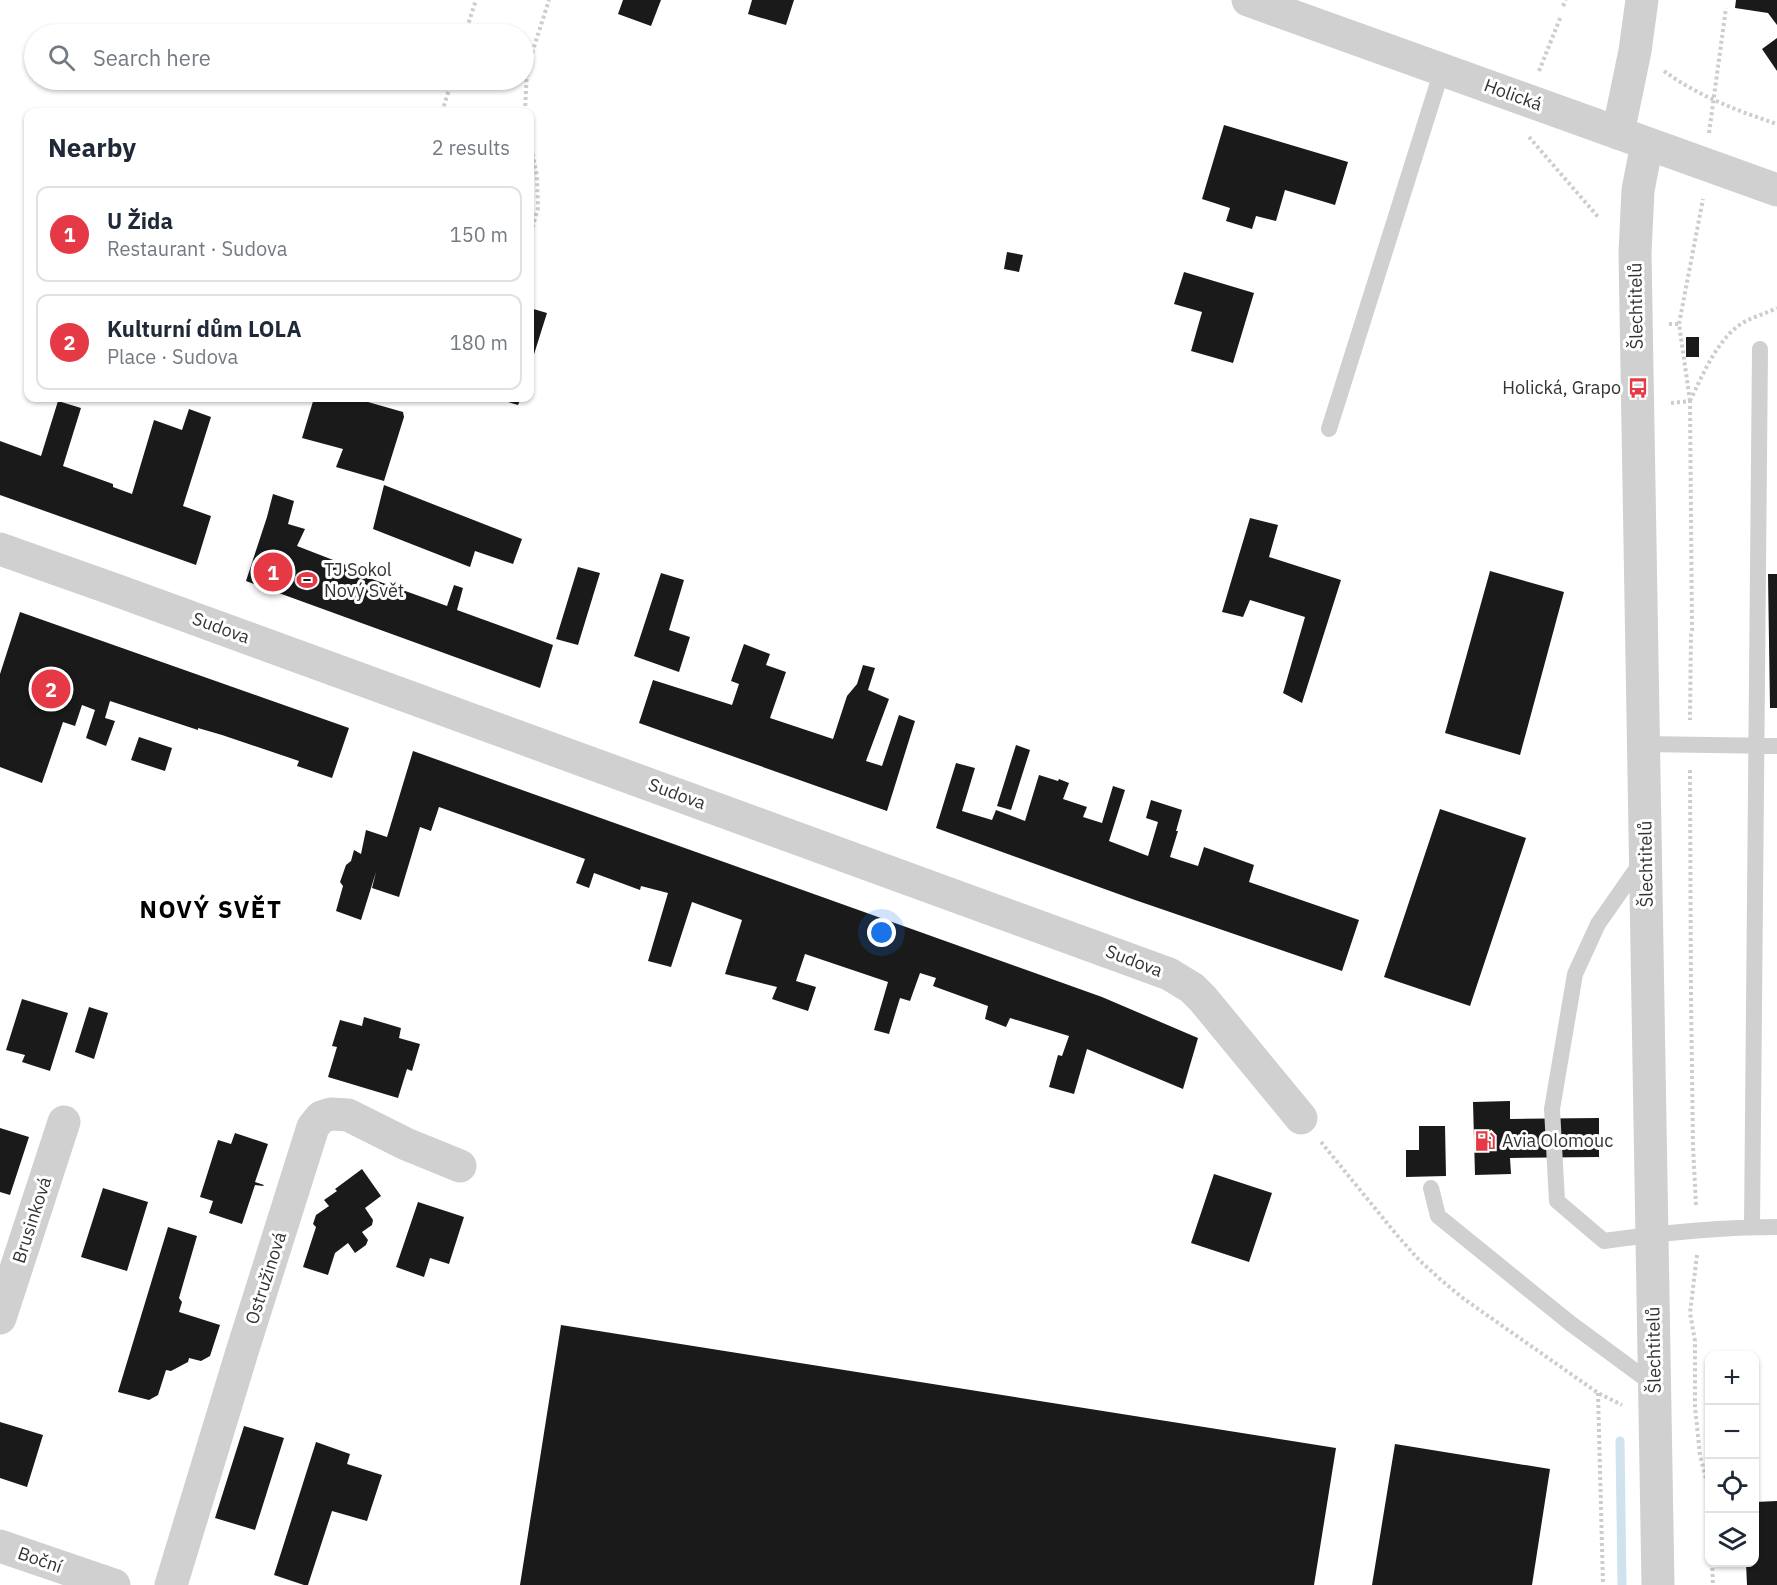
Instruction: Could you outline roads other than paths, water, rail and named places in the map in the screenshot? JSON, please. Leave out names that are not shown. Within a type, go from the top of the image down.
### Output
[{"type":"street","name":"Holická","points":[[1248,0],[1777,190]]},
{"type":"street","name":"Šlechtitelů","points":[[1642,0],[1636,43],[1632,138],[1638,190],[1635,253],[1658,1585]]},
{"type":"street","name":"Sudova","points":[[0,549],[1169,974],[1192,988],[1203,999],[1301,1118]]},
{"type":"street","name":"Ostružinová","points":[[171,1585],[313,1127],[321,1117],[331,1114],[348,1115],[406,1144],[460,1166]]},
{"type":"street","name":"Brusinková","points":[[0,1318],[63,1122]]},
{"type":"street","name":"Boční","points":[[0,1546],[114,1585]]},
{"type":"lane","points":[[1329,429],[1442,70]]},
{"type":"lane","points":[[1752,1227],[1760,349]]},
{"type":"lane","points":[[1644,744],[1777,746]]},
{"type":"lane","points":[[1645,855],[1598,924],[1575,974],[1552,1109],[1557,1201],[1604,1241],[1652,1234],[1777,1227]]},
{"type":"lane","points":[[1431,1188],[1438,1216],[1570,1323],[1654,1385]]},
{"type":"waterway","points":[[1620,1441],[1622,1585]]},
{"type":"place","name":"Holická, Grapo","points":[[1638,388]]},
{"type":"place","name":"U Žida","points":[[273,572]]},
{"type":"place","name":"TJ Sokol Nový Svět","points":[[307,580]]},
{"type":"place","name":"Kulturní dům LOLA","points":[[51,689]]},
{"type":"place","name":"Avia Olomouc","points":[[1485,1141]]},
{"type":"district","name":"NOVÝ SVĚT","points":[[211,910]]}]
